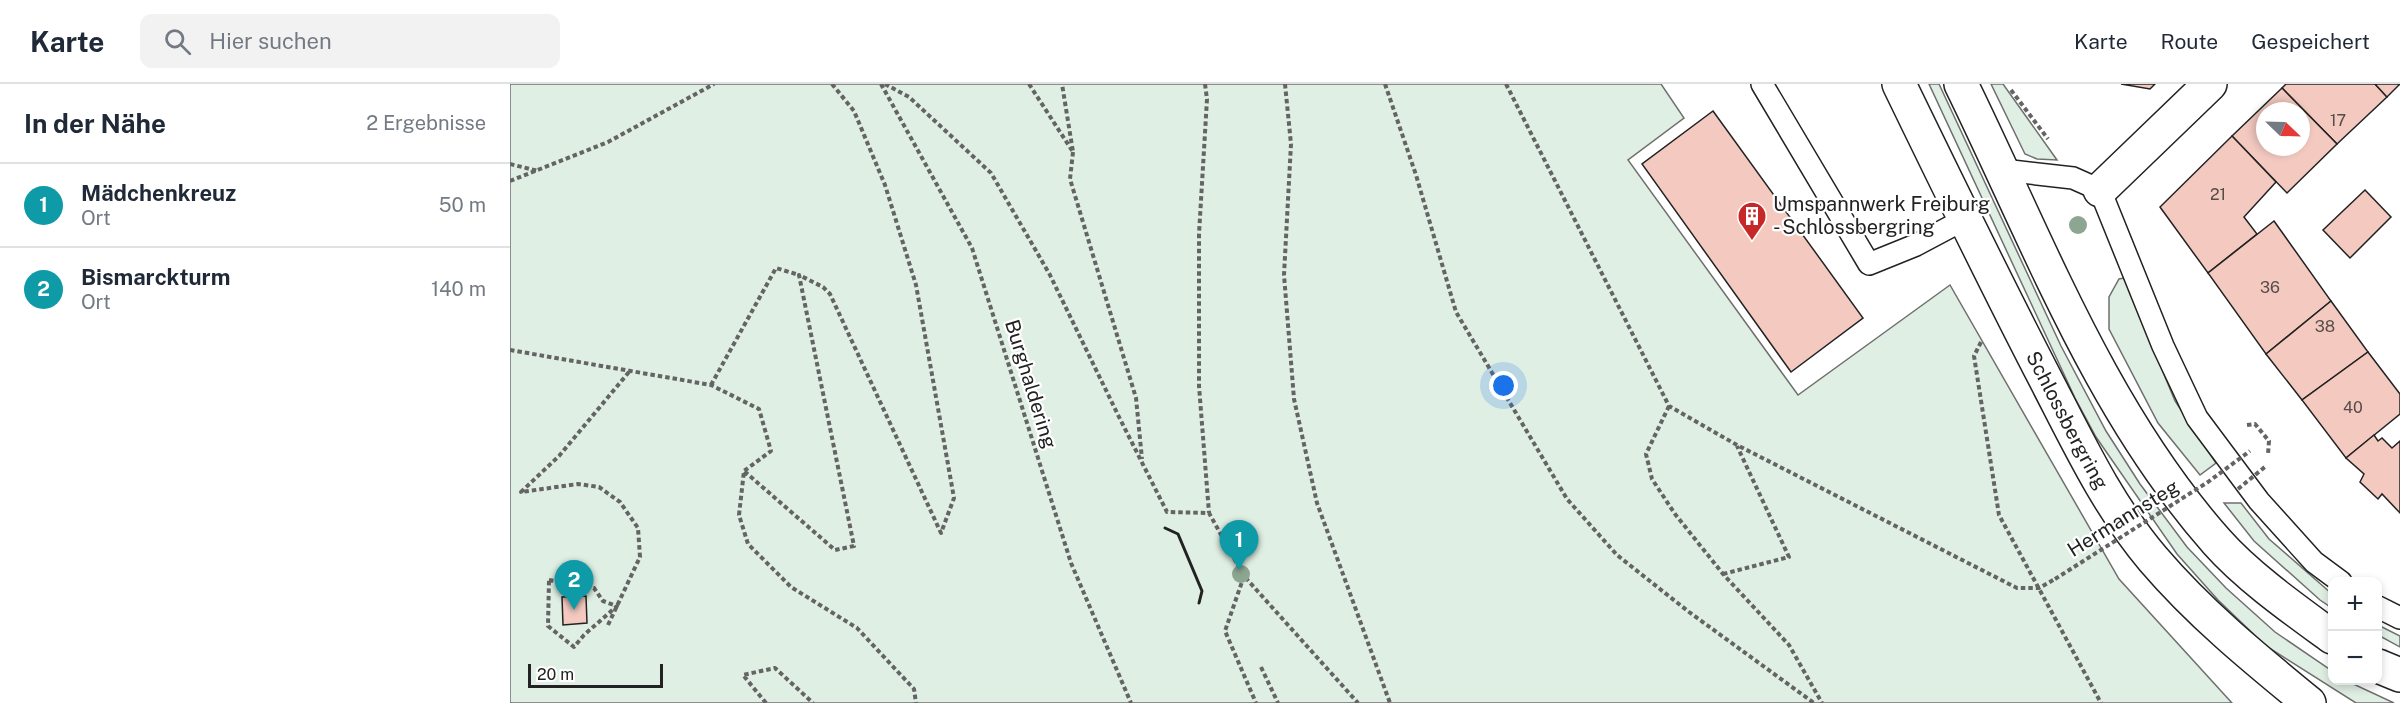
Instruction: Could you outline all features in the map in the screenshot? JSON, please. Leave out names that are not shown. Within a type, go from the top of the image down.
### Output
[{"type":"main road","name":"Schlossbergring","points":[[1899,84],[2001,295],[2105,492],[2151,557],[2194,604],[2238,645],[2309,703]]},
{"type":"main road","points":[[1961,84],[2069,315],[2106,384],[2180,497],[2218,544],[2276,596],[2328,634]]},
{"type":"main road","points":[[2086,184],[2210,84]]},
{"type":"main road","points":[[2382,668],[2400,675]]},
{"type":"lane","points":[[1762,84],[1869,264],[1916,245],[1965,219]]},
{"type":"lane","points":[[2003,170],[2086,184],[2198,418],[2259,501],[2314,562],[2334,577]]},
{"type":"lane","points":[[2382,609],[2400,618]]},
{"type":"path","points":[[510,181],[608,142],[714,84]]},
{"type":"path","points":[[711,385],[776,268],[799,275],[823,287],[830,294],[941,533],[954,498],[916,285],[885,185],[854,111],[832,84]]},
{"type":"path","points":[[883,84],[909,97],[991,173],[1050,275],[1167,512],[1209,513]]},
{"type":"path","name":"Burghaldering","points":[[883,84],[972,248],[1071,563],[1131,703]]},
{"type":"path","points":[[1029,84],[1073,152]]},
{"type":"path","points":[[1062,84],[1073,152],[1070,179],[1136,398],[1143,464]]},
{"type":"path","points":[[1205,84],[1207,99],[1199,234],[1198,386],[1209,513],[1244,576],[1358,703]]},
{"type":"path","points":[[1285,84],[1292,144],[1284,275],[1294,399],[1317,503],[1390,703]]},
{"type":"path","points":[[1385,84],[1416,175],[1456,312],[1567,499],[1617,555],[1689,612],[1814,703]]},
{"type":"path","points":[[1506,84],[1669,406],[1737,445],[2017,588],[2039,588]]},
{"type":"path","points":[[2007,84],[2062,158],[2086,184]]},
{"type":"path","points":[[510,164],[538,171]]},
{"type":"path","points":[[744,471],[835,550],[854,546],[799,275]]},
{"type":"path","points":[[2001,295],[1974,356],[1999,515],[2102,703]]},
{"type":"path","points":[[510,350],[711,385],[759,409],[771,451],[744,471],[740,515],[748,544],[791,587],[857,628],[914,689],[916,703]]},
{"type":"path","points":[[608,625],[640,558],[638,528],[620,502],[599,487],[578,484],[520,492],[559,456],[629,372]]},
{"type":"path","points":[[1669,406],[1646,454],[1652,479],[1675,514],[1723,574],[1789,645],[1822,703]]},
{"type":"path","points":[[2238,489],[2266,466],[2269,441],[2255,424]]},
{"type":"path","points":[[1723,574],[1789,557],[1737,445]]},
{"type":"path","name":"Hermannsteg","points":[[2039,588],[2208,482],[2250,451]]},
{"type":"path","points":[[1244,576],[1225,631],[1256,703]]},
{"type":"path","points":[[549,580],[594,588],[603,601],[617,606],[574,647],[548,626],[549,580]]},
{"type":"path","points":[[1262,667],[1278,703]]},
{"type":"path","points":[[766,703],[743,675],[775,668],[813,703]]},
{"type":"green space","points":[[510,84],[1661,84],[1684,118],[1628,160],[1798,395],[1950,285],[2119,579],[2232,703],[510,703]]},
{"type":"green space","points":[[1929,84],[1939,84],[2061,346],[2106,431],[2140,484],[2187,547],[2226,588],[2275,632],[2328,668],[2328,685],[2356,685],[2394,703],[2356,703],[2266,646],[2218,600],[2177,554],[2096,437],[2075,398]]},
{"type":"green space","points":[[1991,84],[2003,84],[2057,160],[2037,159],[2025,154]]},
{"type":"green space","points":[[2124,278],[2175,401],[2216,463],[2200,475],[2158,423],[2109,329],[2109,297],[2119,279]]},
{"type":"green space","points":[[2224,503],[2241,503],[2269,539],[2328,591],[2328,605],[2320,600],[2254,541]]},
{"type":"green space","points":[[2382,627],[2400,636],[2400,647],[2382,637]]},
{"type":"building","points":[[2121,84],[2155,84],[2150,89]]},
{"type":"building","points":[[2286,84],[2375,84],[2387,97],[2337,144],[2310,117],[2310,102],[2296,102],[2282,88]]},
{"type":"building","points":[[2375,84],[2400,84],[2387,97]]},
{"type":"building","points":[[2282,88],[2296,102],[2267,102]]},
{"type":"building","name":"Umspannwerk Freiburg - Schlossbergring","points":[[1713,111],[1863,318],[1791,372],[1642,164]]},
{"type":"building","points":[[2256,113],[2256,156],[2310,156],[2310,117],[2337,144],[2287,193],[2232,136]]},
{"type":"building","points":[[2232,136],[2276,182],[2244,217],[2257,234],[2208,273],[2160,207]]},
{"type":"building","points":[[2365,190],[2391,217],[2350,258],[2323,230]]},
{"type":"building","points":[[2274,221],[2331,301],[2266,354],[2208,273]]},
{"type":"building","points":[[2331,301],[2368,352],[2302,400],[2266,354]]},
{"type":"building","points":[[2368,352],[2400,394],[2400,414],[2346,458],[2302,400]]},
{"type":"building","points":[[2374,435],[2378,441],[2382,438],[2392,448],[2400,441],[2400,513],[2382,494],[2378,499],[2360,482],[2364,474],[2346,458]]},
{"type":"building","points":[[586,596],[587,623],[563,625],[562,597]]},
{"type":"wall","points":[[1165,528],[1178,534],[1202,591],[1199,603]]},
{"type":"place","name":"Umspannwerk Freiburg - Schlossbergring","points":[[1752,242]]},
{"type":"place","name":"Mädchenkreuz","points":[[1239,570]]},
{"type":"place","name":"Bismarckturm","points":[[574,610]]}]
